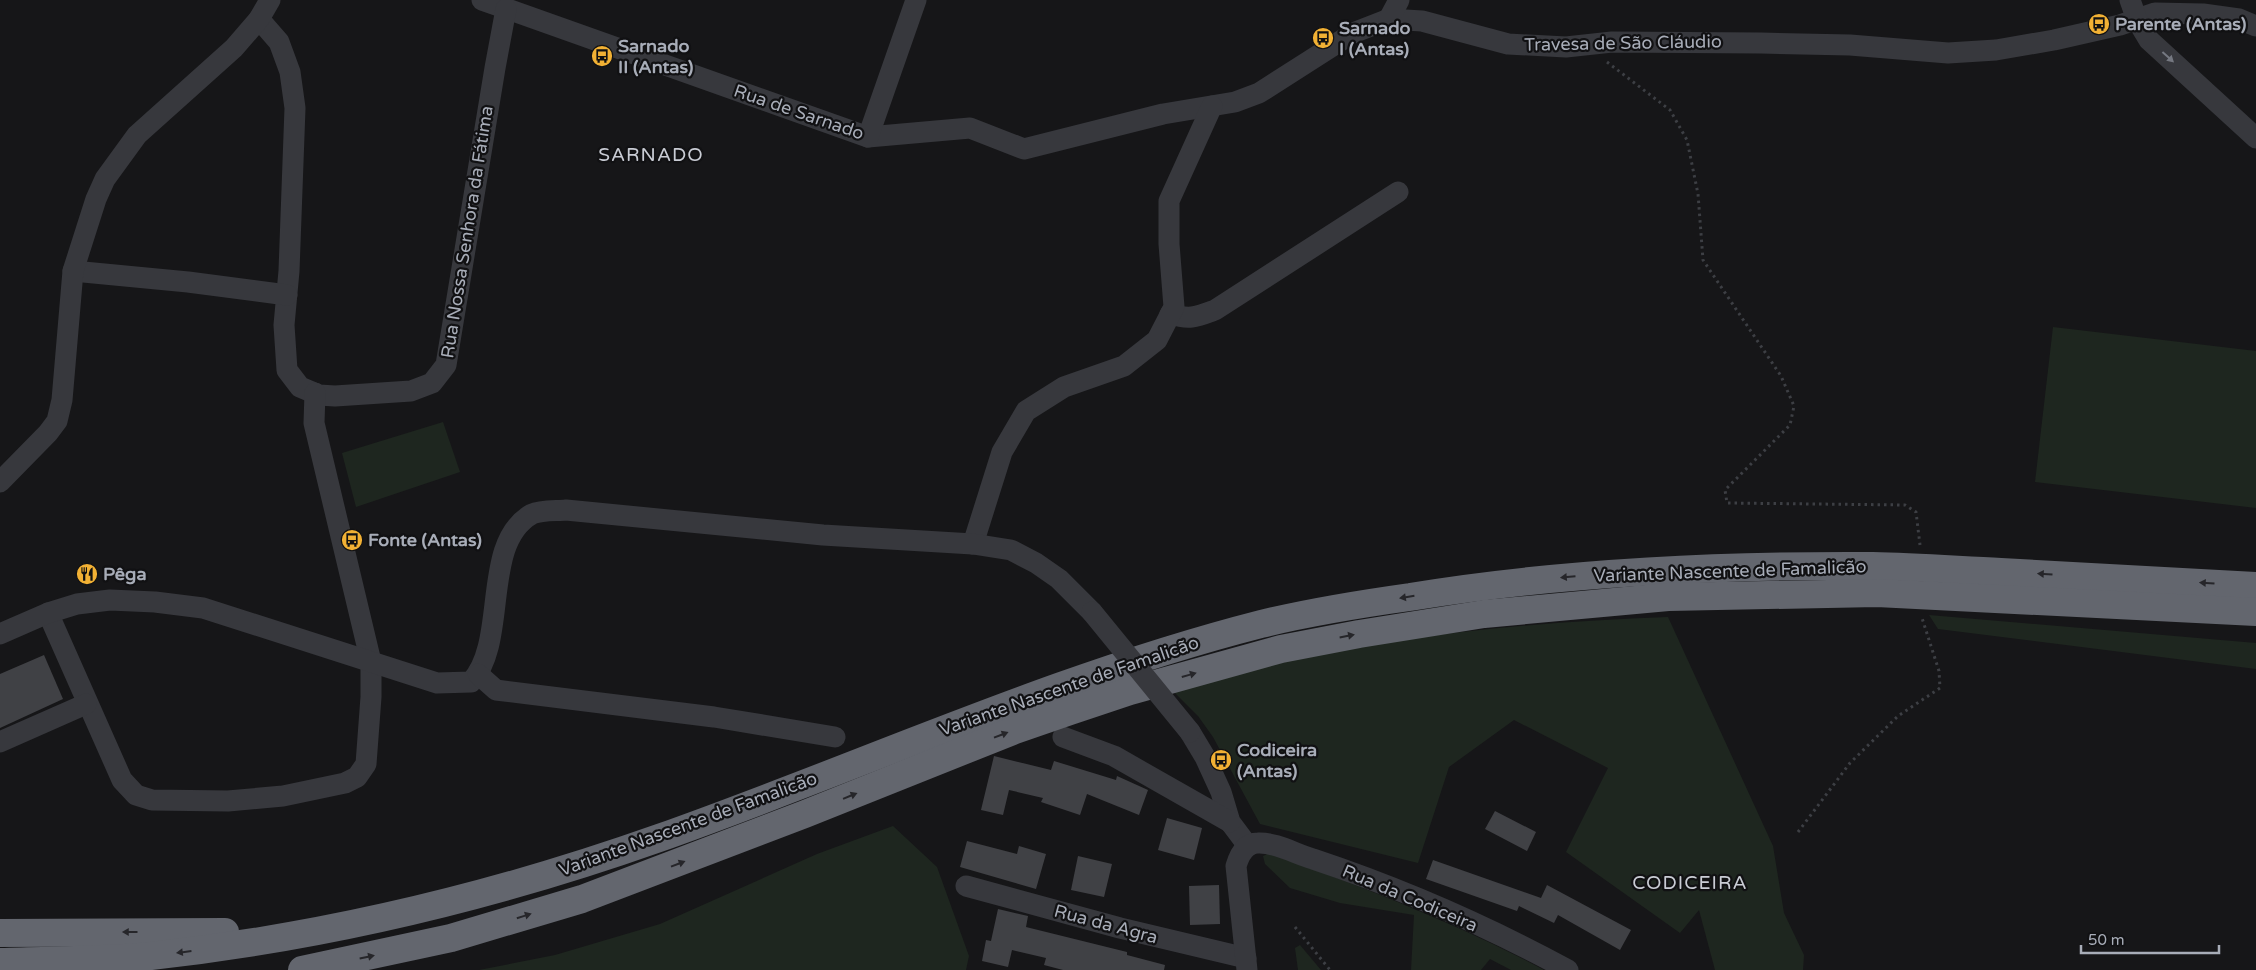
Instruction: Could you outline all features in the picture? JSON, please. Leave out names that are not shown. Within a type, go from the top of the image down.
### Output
[{"type":"highway","name":"Variante Nascente de Famalicão","points":[[0,962],[143,956],[225,947],[390,917],[533,879],[660,838],[937,731],[1102,671],[1265,623],[1358,605],[1477,586],[1657,570],[1873,566],[2256,586]]},
{"type":"highway","name":"Variante Nascente de Famalicão","points":[[302,970],[451,938],[582,899],[683,862],[954,754],[1061,714],[1130,691],[1280,649],[1349,636],[1484,614],[1668,597],[1877,593],[2256,612]]},
{"type":"highway","points":[[0,933],[319,930]]},
{"type":"street","points":[[0,482],[48,434],[57,420],[62,400],[73,271],[96,199],[105,179],[137,135],[234,48],[259,19],[270,0]]},
{"type":"street","name":"Rua de Sarnado","points":[[482,0],[868,137],[970,128],[1024,149],[1163,114],[1212,106]]},
{"type":"street","points":[[868,137],[916,0]]},
{"type":"street","points":[[1388,19],[1399,0]]},
{"type":"street","name":"Rua Nossa Senhora da Fátima","points":[[259,19],[279,42],[290,72],[295,108],[284,325],[287,370],[300,387],[315,393],[335,396],[412,391],[432,383],[446,365],[494,68],[506,9]]},
{"type":"street","points":[[2133,10],[2149,40],[2256,138]]},
{"type":"street","name":"Travesa de São Cláudio","points":[[1212,106],[1235,102],[1259,93],[1353,34],[1388,19],[1422,20],[1508,44],[1566,47],[1612,42],[1761,42],[1957,52],[1996,50],[2100,30],[2133,10],[2155,13],[2203,14],[2240,20],[2256,26]]},
{"type":"street","points":[[973,544],[1002,452],[1026,411],[1064,387],[1124,366],[1157,340],[1174,307],[1169,244],[1169,201],[1212,106]]},
{"type":"street","points":[[1170,314],[1192,318],[1215,310],[1398,192]]},
{"type":"street","points":[[73,271],[188,282],[287,295]]},
{"type":"street","points":[[48,613],[86,704],[122,780],[136,795],[152,800],[218,801],[283,796],[345,783],[358,777],[366,764],[371,697],[371,662],[314,422],[315,393]]},
{"type":"street","points":[[0,634],[48,613],[77,604],[110,600],[156,602],[202,608],[437,683],[470,682],[478,674],[486,659],[502,562],[512,534],[521,523],[534,513],[566,510],[823,535],[973,544],[1011,550],[1036,563],[1059,580],[1092,612],[1190,732],[1205,757],[1221,792],[1230,822],[1248,846],[1240,854],[1236,866],[1247,964]]},
{"type":"street","points":[[478,674],[496,690],[714,717],[835,737]]},
{"type":"street","points":[[0,742],[86,704]]},
{"type":"street","points":[[1063,737],[1114,756],[1230,822]]},
{"type":"street","name":"Rua da Codiceira","points":[[1248,846],[1257,843],[1277,847],[1341,869],[1425,902],[1568,970]]},
{"type":"street","name":"Rua da Agra","points":[[966,886],[1247,964]]},
{"type":"path","points":[[1589,45],[1610,65],[1670,110],[1687,140],[1698,194],[1703,260],[1782,376],[1794,406],[1790,425],[1725,490],[1727,503],[1905,505],[1916,512],[1921,548]]},
{"type":"path","points":[[1798,832],[1850,763],[1898,716],[1940,688],[1939,672],[1921,614]]},
{"type":"path","points":[[1295,928],[1330,970]]},
{"type":"shaded area","points":[[2053,327],[2256,351],[2256,508],[2035,482]]},
{"type":"shaded area","points":[[443,422],[460,472],[356,507],[342,453]]},
{"type":"shaded area","points":[[1929,615],[2256,643],[2256,669],[1938,629]]},
{"type":"shaded area","points":[[1668,617],[1773,846],[1784,913],[1804,955],[1803,970],[1715,970],[1699,910],[1680,933],[1566,852],[1608,768],[1514,720],[1449,767],[1418,863],[1260,824],[1213,737],[1198,716],[1173,691],[1295,659],[1418,637],[1543,624]]},
{"type":"shaded area","points":[[893,826],[937,867],[969,956],[966,970],[479,970],[555,955],[660,924],[817,854]]},
{"type":"shaded area","points":[[1270,853],[1443,921],[1544,970],[1511,970],[1490,959],[1481,970],[1411,970],[1414,915],[1340,903],[1290,888],[1265,864],[1263,856]]},
{"type":"shaded area","points":[[1300,945],[1321,970],[1298,970],[1295,948]]},
{"type":"building","points":[[44,655],[63,699],[0,728],[0,674]]},
{"type":"building","points":[[994,756],[1051,770],[1054,761],[1116,780],[1117,776],[1148,790],[1139,815],[1087,794],[1080,815],[1041,802],[1043,798],[1009,790],[1003,815],[981,810]]},
{"type":"building","points":[[1495,811],[1536,832],[1527,851],[1485,829]]},
{"type":"building","points":[[1167,818],[1202,828],[1194,860],[1158,850]]},
{"type":"building","points":[[967,841],[1017,854],[1019,846],[1046,854],[1036,889],[960,867]]},
{"type":"building","points":[[1078,856],[1112,864],[1104,897],[1071,890]]},
{"type":"building","points":[[1433,860],[1541,898],[1547,885],[1631,930],[1620,950],[1558,915],[1554,923],[1519,906],[1517,911],[1426,879]]},
{"type":"building","points":[[1219,885],[1220,924],[1190,925],[1189,886]]},
{"type":"building","points":[[998,909],[1028,916],[1026,927],[1127,952],[1127,955],[1165,965],[1164,970],[1063,970],[1044,965],[1046,958],[1012,950],[1008,967],[982,961],[986,940],[991,941]]},
{"type":"place","name":"Parente (Antas)","points":[[2099,24]]},
{"type":"place","name":"Sarnado I (Antas)","points":[[1323,38]]},
{"type":"place","name":"Sarnado II (Antas)","points":[[602,56]]},
{"type":"place","name":"Fonte (Antas)","points":[[352,540]]},
{"type":"place","name":"Pêga","points":[[87,574]]},
{"type":"place","name":"Codiceira (Antas)","points":[[1221,760]]},
{"type":"district","name":"SARNADO","points":[[651,154]]},
{"type":"district","name":"CODICEIRA","points":[[1690,882]]}]
